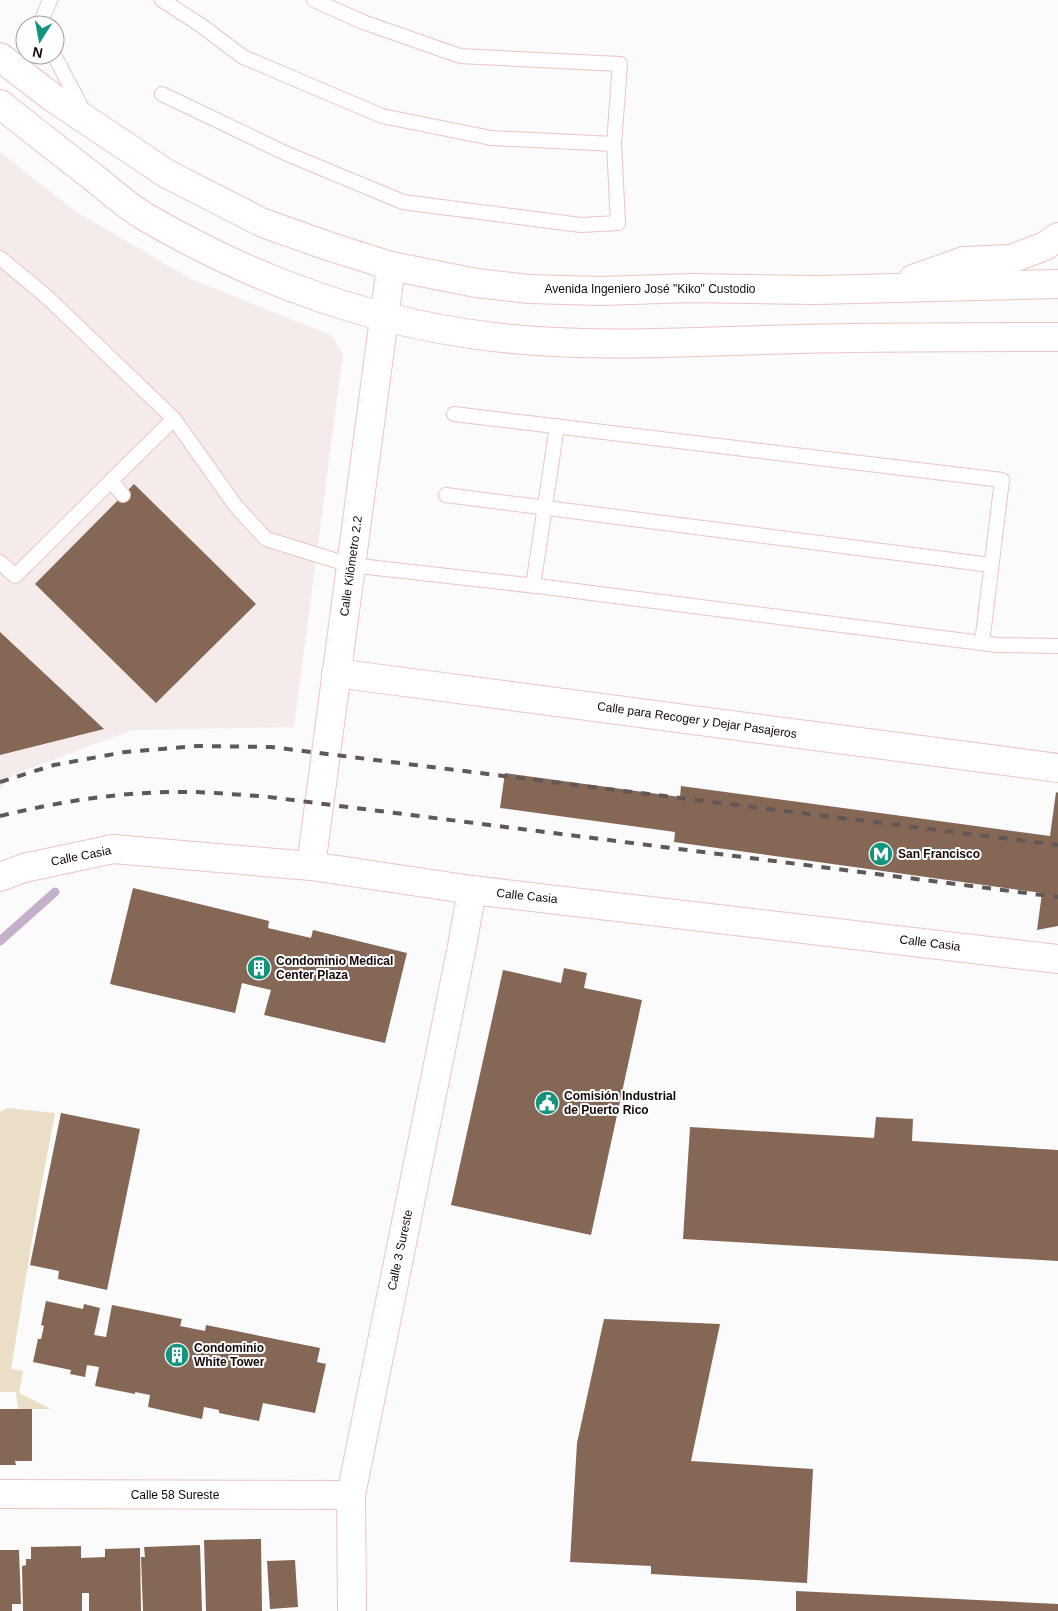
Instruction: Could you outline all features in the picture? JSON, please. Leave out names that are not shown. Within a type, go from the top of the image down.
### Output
[{"type":"street","name":"Avenida Ingeniero José \"Kiko\" Custodio","points":[[0,57],[52,97],[167,174],[262,223],[344,252],[391,266],[476,283],[529,289],[601,291],[692,288],[816,290],[1058,284]]},
{"type":"street","points":[[0,104],[139,213],[193,243],[266,278],[327,301],[384,317],[451,331],[514,339],[611,343],[1058,336]]},
{"type":"street","points":[[890,287],[964,261],[1011,259],[1045,246],[1058,237]]},
{"type":"street","name":"Calle Kilómetro 2.2","points":[[310,866],[391,266]]},
{"type":"street","name":"Calle para Recoger y Dejar Pasajeros","points":[[336,673],[1058,768]]},
{"type":"street","name":"Calle Casia","points":[[0,878],[24,868],[113,849],[310,866],[472,890],[1058,959]]},
{"type":"street","name":"Calle 3 Sureste","points":[[352,1611],[350,1495],[472,890]]},
{"type":"street","name":"Calle 58 Sureste","points":[[0,1494],[350,1495]]},
{"type":"lane","points":[[44,15],[50,0]]},
{"type":"lane","points":[[162,0],[202,26],[243,57],[382,116],[491,138],[614,144]]},
{"type":"lane","points":[[162,94],[285,153],[403,202],[581,225],[618,223],[614,144],[620,64],[460,56],[363,22],[314,0]]},
{"type":"lane","points":[[58,65],[91,124]]},
{"type":"lane","points":[[0,258],[47,297],[174,419],[236,505],[266,539],[350,565],[533,586],[997,645],[1058,646]]},
{"type":"lane","points":[[454,414],[1002,480],[982,643]]},
{"type":"lane","points":[[0,562],[15,576],[174,419]]},
{"type":"lane","points":[[533,586],[557,426]]},
{"type":"lane","points":[[110,482],[123,495]]},
{"type":"lane","points":[[446,495],[991,565]]},
{"type":"shaded area","points":[[0,152],[75,211],[191,279],[331,335],[343,354],[294,727],[132,730],[13,775],[0,789]]},
{"type":"shaded area","points":[[8,1108],[55,1113],[38,1203],[11,1369],[23,1371],[19,1393],[51,1409],[18,1409],[16,1392],[0,1392],[0,1112]]},
{"type":"building","points":[[134,484],[256,604],[156,703],[35,584]]},
{"type":"building","points":[[0,632],[104,729],[0,755]]},
{"type":"building","points":[[505,773],[680,797],[681,786],[1050,836],[1056,792],[1058,793],[1058,926],[1037,930],[1042,893],[674,842],[675,832],[500,808]]},
{"type":"building","name":"Condominio Medical Center Plaza","points":[[133,888],[269,921],[268,928],[311,938],[313,930],[407,953],[385,1043],[264,1015],[271,990],[242,983],[235,1013],[110,984]]},
{"type":"building","name":"Comisión Industrial de Puerto Rico","points":[[564,968],[587,973],[584,988],[642,1000],[591,1235],[451,1205],[503,970],[561,983]]},
{"type":"building","points":[[61,1113],[140,1129],[107,1290],[58,1279],[59,1271],[30,1265]]},
{"type":"building","points":[[876,1117],[913,1119],[912,1141],[1058,1150],[1058,1261],[683,1239],[690,1127],[874,1138]]},
{"type":"building","name":"Condominio White Tower","points":[[46,1301],[83,1309],[84,1304],[100,1308],[94,1335],[106,1337],[112,1305],[182,1319],[180,1326],[205,1331],[206,1325],[320,1348],[317,1362],[326,1364],[315,1413],[263,1403],[259,1421],[219,1413],[219,1410],[204,1407],[202,1419],[148,1407],[150,1395],[95,1386],[99,1367],[87,1365],[85,1377],[70,1374],[71,1370],[33,1362],[38,1339],[41,1339],[44,1326],[41,1325]]},
{"type":"building","points":[[604,1319],[720,1324],[691,1461],[813,1469],[807,1583],[651,1574],[651,1566],[570,1562],[577,1443]]},
{"type":"building","points":[[0,1409],[32,1409],[32,1461],[15,1461],[16,1465],[0,1465]]},
{"type":"building","points":[[261,1539],[262,1611],[206,1611],[204,1540]]},
{"type":"building","points":[[200,1545],[202,1611],[143,1611],[141,1557],[145,1557],[144,1547]]},
{"type":"building","points":[[81,1546],[81,1558],[105,1557],[105,1549],[140,1548],[141,1611],[89,1611],[89,1593],[82,1593],[82,1611],[23,1611],[22,1566],[26,1565],[26,1559],[31,1559],[31,1547]]},
{"type":"building","points":[[0,1550],[19,1550],[21,1604],[12,1604],[12,1611],[0,1611]]},
{"type":"building","points":[[295,1560],[298,1607],[270,1609],[267,1561]]},
{"type":"building","points":[[796,1591],[1058,1604],[1058,1611],[796,1611]]},
{"type":"waterway","points":[[0,941],[55,892]]},
{"type":"railway","points":[[0,782],[54,765],[125,752],[198,746],[271,747],[1058,845]]},
{"type":"railway","points":[[0,816],[94,798],[141,793],[198,792],[261,796],[1058,897]]},
{"type":"place","name":"San Francisco","points":[[881,854]]},
{"type":"place","name":"Condominio Medical Center Plaza","points":[[259,968]]},
{"type":"place","name":"Comisión Industrial de Puerto Rico","points":[[547,1103]]},
{"type":"place","name":"Condominio White Tower","points":[[177,1355]]}]
